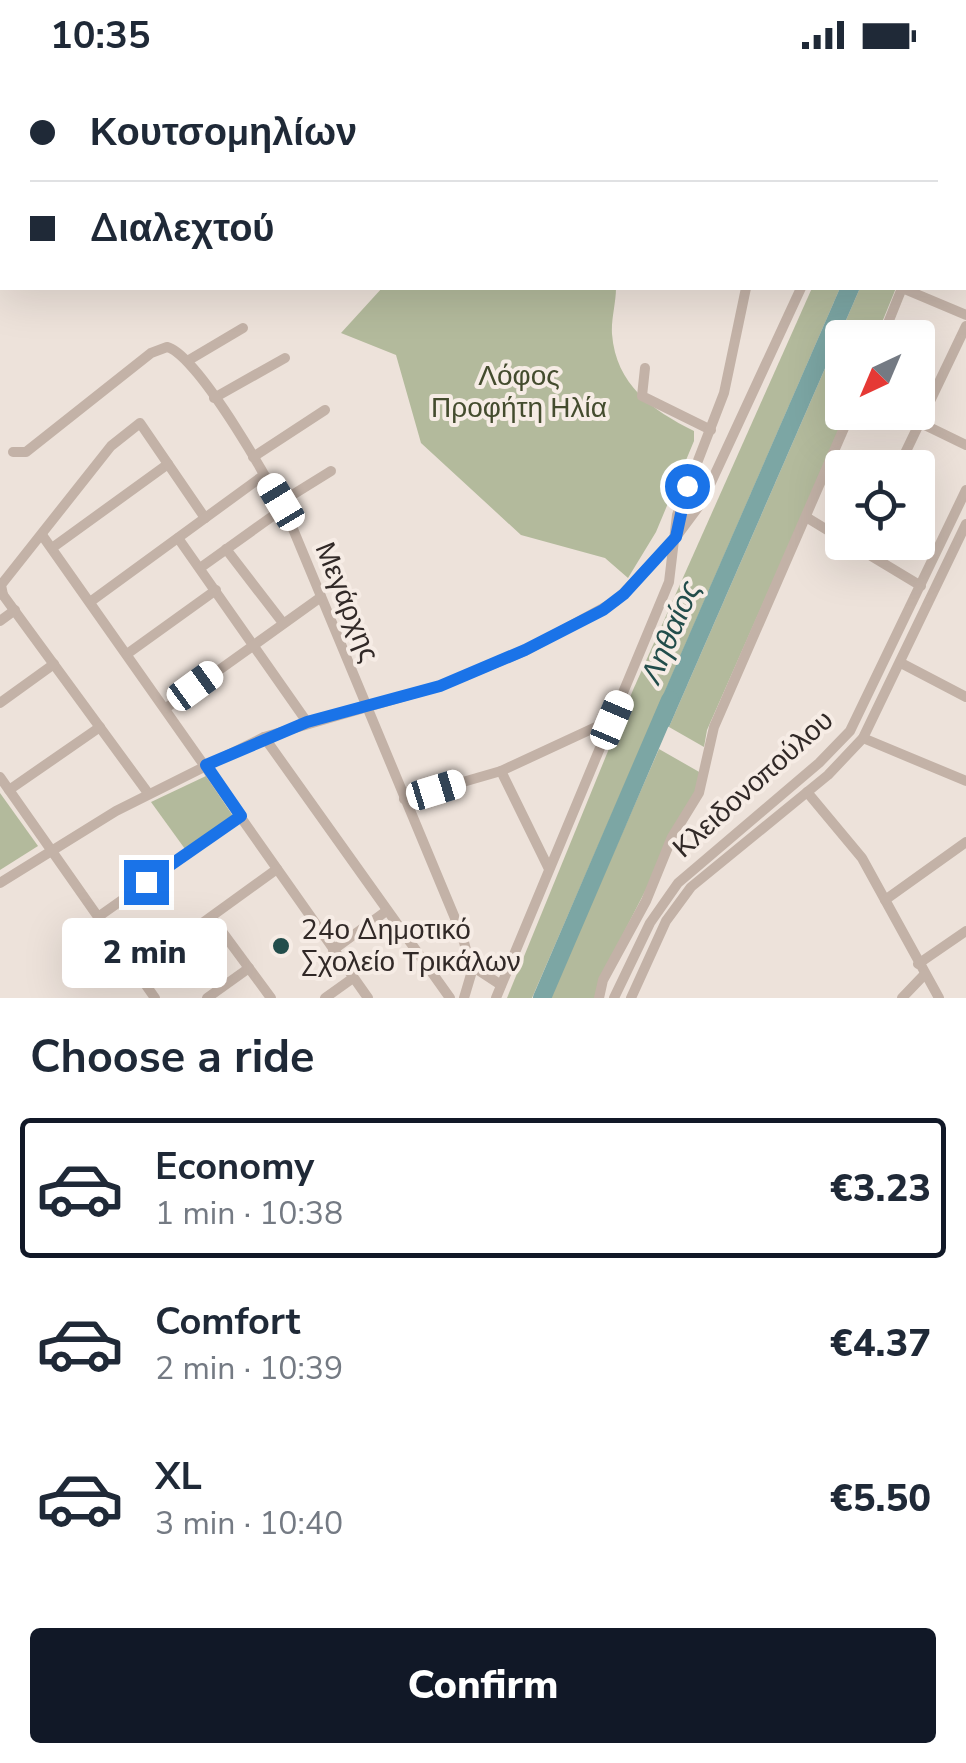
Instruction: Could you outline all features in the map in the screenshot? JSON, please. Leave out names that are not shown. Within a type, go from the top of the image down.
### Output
[{"type":"street","points":[[496,998],[669,582],[681,504],[733,363],[746,290]]},
{"type":"street","points":[[0,882],[148,793],[264,738],[307,722],[440,686],[584,620],[624,594],[676,537],[715,477],[800,290]]},
{"type":"street","points":[[889,320],[901,290]]},
{"type":"street","points":[[907,290],[966,315]]},
{"type":"street","points":[[935,391],[966,326]]},
{"type":"street","points":[[13,452],[26,452],[151,353],[167,347],[189,360],[242,328]]},
{"type":"street","points":[[214,398],[285,358]]},
{"type":"street","name":"Μεγάρχης","points":[[189,360],[282,505],[472,966]]},
{"type":"street","points":[[644,368],[642,396],[711,430]]},
{"type":"street","points":[[253,457],[324,410]]},
{"type":"street","points":[[148,793],[2,596],[0,587],[112,446],[140,423],[205,518]]},
{"type":"street","points":[[599,998],[609,967],[646,901],[672,837],[699,793],[714,726],[843,430]]},
{"type":"street","points":[[935,430],[966,445]]},
{"type":"street","points":[[52,548],[168,464]]},
{"type":"street","points":[[200,568],[331,471]]},
{"type":"street","points":[[90,602],[264,475]]},
{"type":"street","name":"Κλειδονοπούλου","points":[[614,998],[650,923],[678,883],[819,764],[850,731],[966,490]]},
{"type":"street","points":[[806,517],[825,528]]},
{"type":"street","name":"Κλειδονοπούλου","points":[[631,998],[666,921],[691,887],[807,792],[864,738],[966,524]]},
{"type":"street","points":[[42,534],[368,998]]},
{"type":"street","points":[[178,538],[307,722]]},
{"type":"street","points":[[942,542],[966,556]]},
{"type":"street","points":[[226,549],[283,622]]},
{"type":"street","points":[[879,560],[920,586]]},
{"type":"street","points":[[127,654],[216,590]]},
{"type":"street","points":[[166,708],[321,596]]},
{"type":"street","points":[[0,622],[14,610]]},
{"type":"street","points":[[900,663],[966,697]]},
{"type":"street","points":[[0,703],[54,664]]},
{"type":"street","points":[[404,800],[501,771],[612,720]]},
{"type":"street","points":[[9,790],[100,727]]},
{"type":"street","points":[[264,738],[450,998]]},
{"type":"street","points":[[864,738],[966,781]]},
{"type":"street","points":[[501,771],[549,869]]},
{"type":"street","points":[[0,777],[155,998]]},
{"type":"street","points":[[807,792],[854,846],[939,998]]},
{"type":"street","points":[[98,916],[241,816]]},
{"type":"street","points":[[884,900],[966,842]]},
{"type":"street","points":[[136,971],[277,869]]},
{"type":"street","points":[[333,950],[385,912]]},
{"type":"street","points":[[212,918],[270,998]]},
{"type":"street","points":[[918,964],[966,931]]},
{"type":"street","points":[[464,998],[472,966],[501,985]]},
{"type":"street","points":[[207,998],[249,968]]},
{"type":"street","points":[[902,998],[924,974]]},
{"type":"street","points":[[326,998],[353,978]]},
{"type":"green space","name":"Λόφος Προφήτη Ηλία","points":[[380,290],[616,290],[612,334],[621,368],[651,405],[694,431],[694,441],[656,532],[628,578],[605,558],[521,535],[421,443],[396,355],[341,333]]},
{"type":"green space","points":[[811,290],[839,290],[532,998],[507,998],[633,690]]},
{"type":"green space","points":[[859,290],[895,290],[883,320],[846,320]]},
{"type":"green space","points":[[825,368],[825,430],[839,430],[831,450],[825,450],[825,463],[707,730],[704,747],[669,727]]},
{"type":"green space","points":[[659,749],[701,773],[697,790],[600,979],[596,998],[550,998]]},
{"type":"green space","points":[[206,776],[233,816],[185,849],[151,802]]},
{"type":"green space","points":[[0,793],[38,846],[0,870]]},
{"type":"water","name":"Ληθαίος","points":[[839,290],[859,290],[846,320],[826,320]]},
{"type":"water","name":"Ληθαίος","points":[[825,322],[825,368],[669,727],[653,718]]},
{"type":"waterway","name":"Ληθαίος","points":[[542,998],[670,700]]},
{"type":"place","name":"24ο Δημοτικό Σχολείο Τρικάλων","points":[[281,946]]},
{"type":"route","points":[[146,882],[241,816],[206,765],[307,722],[440,686],[525,650],[603,610],[624,594],[676,537],[687,486]]}]
